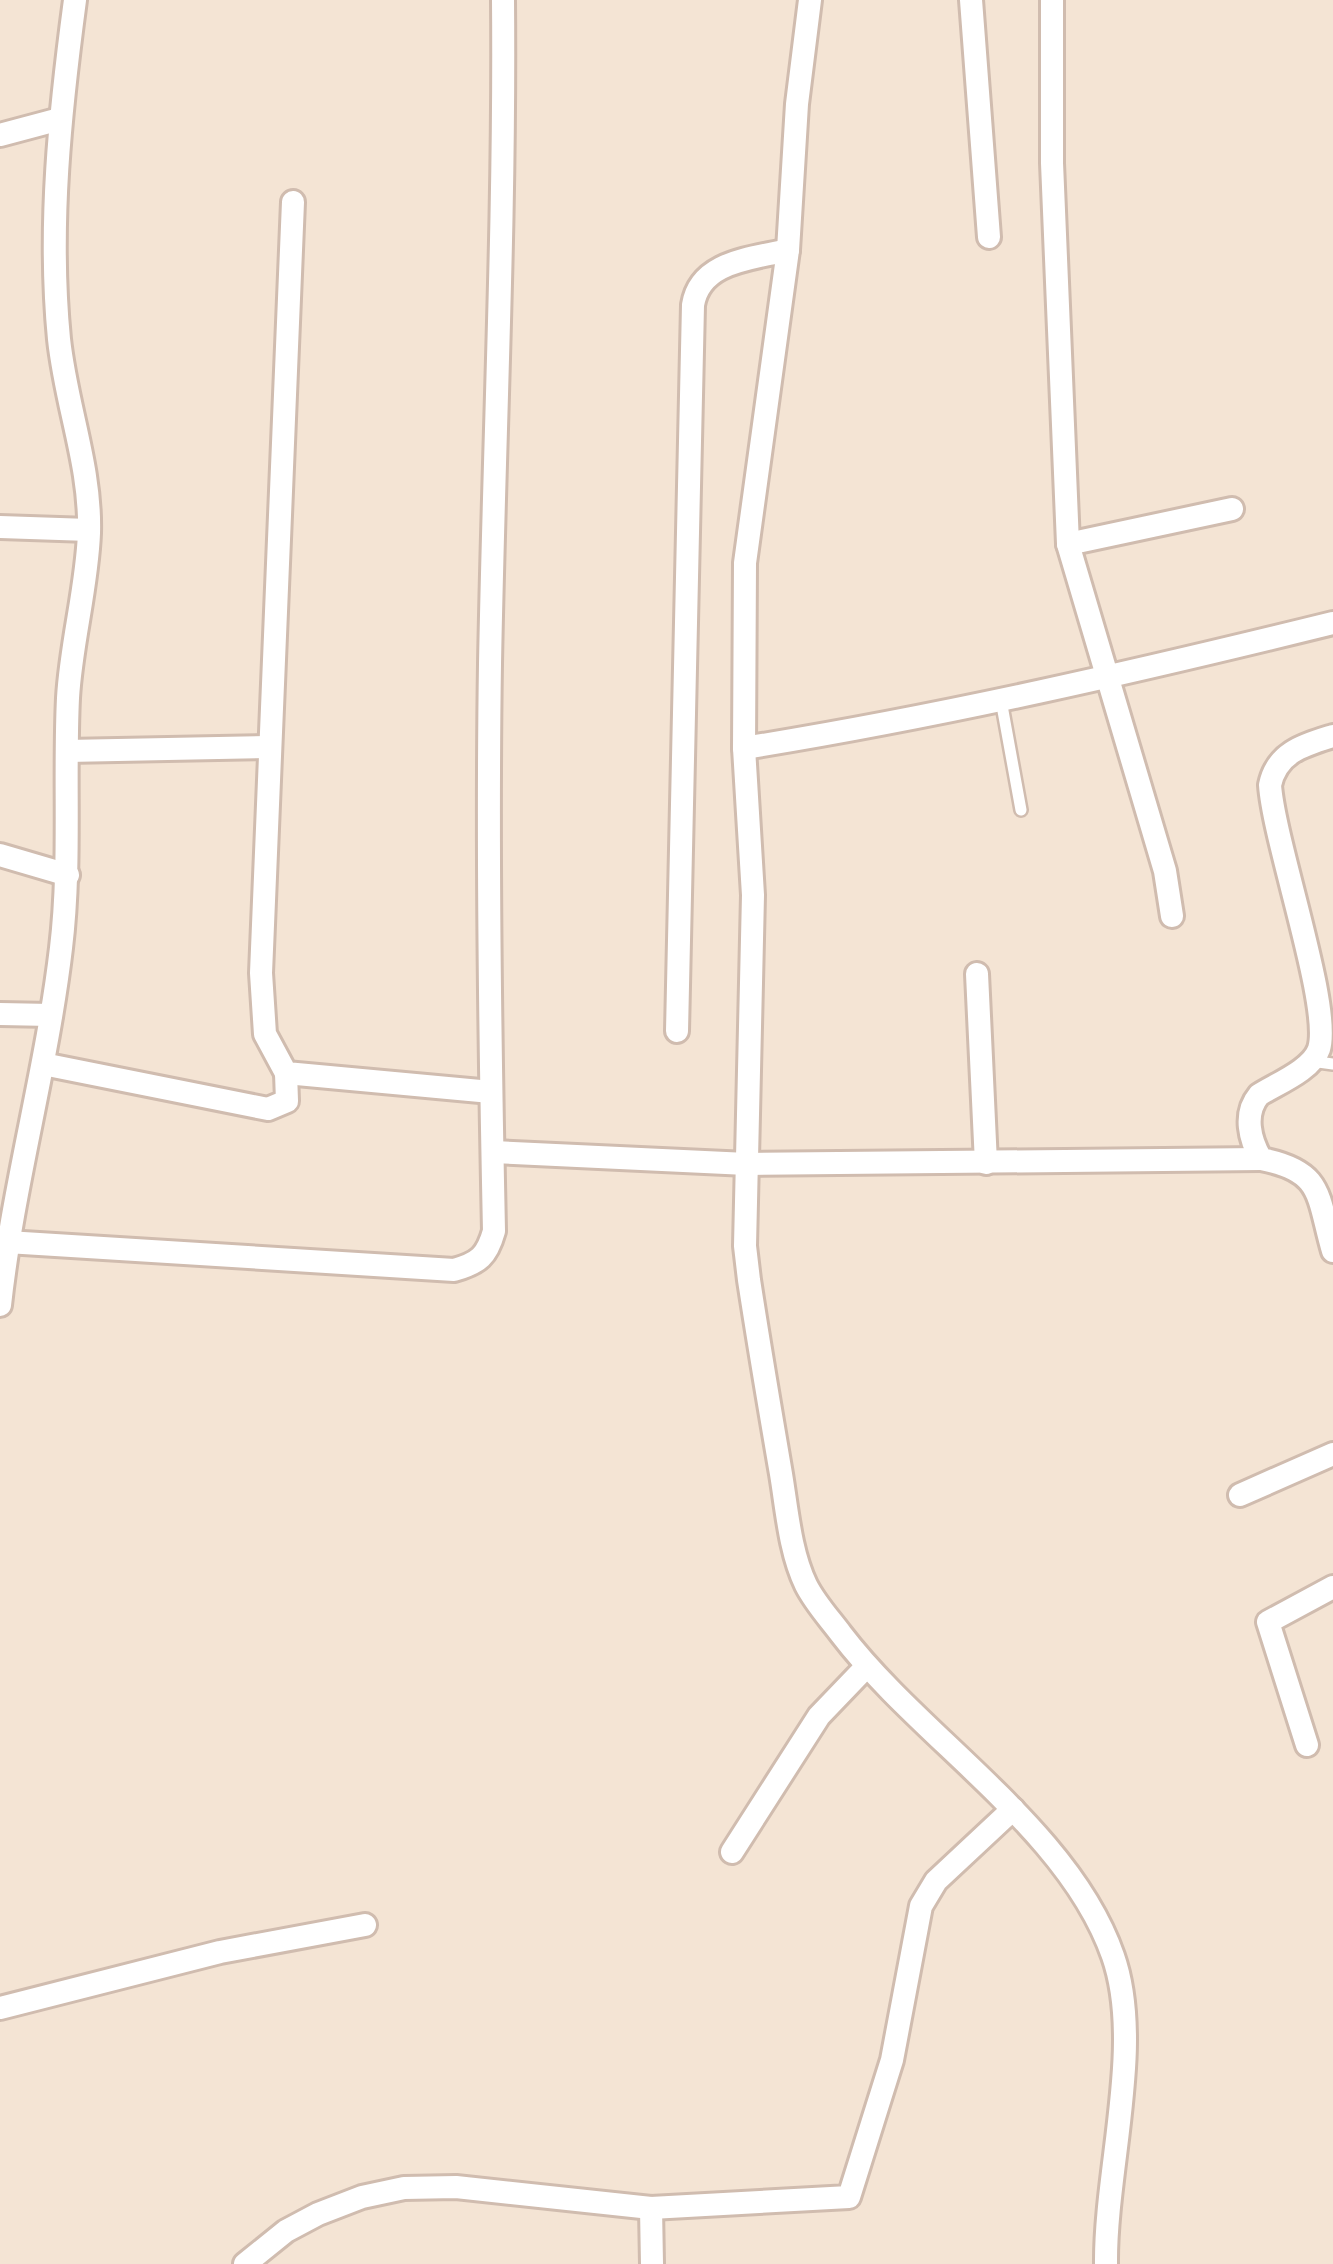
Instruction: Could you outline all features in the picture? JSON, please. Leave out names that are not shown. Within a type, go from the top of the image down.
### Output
[{"type":"street","points":[[0,1306],[7,1242],[51,1016],[68,875],[70,676],[89,530],[87,471],[60,345],[56,300],[60,119],[75,0]]},
{"type":"street","points":[[7,1242],[454,1270],[476,1264],[488,1252],[494,1231],[490,1092],[490,664],[504,151],[502,0]]},
{"type":"street","points":[[810,0],[797,104],[788,250],[747,525],[744,748],[753,895],[744,1246],[796,1552],[807,1587],[866,1667],[1013,1809],[1086,1902],[1115,1959],[1125,2055],[1105,2210],[1106,2264]]},
{"type":"street","points":[[971,0],[989,237]]},
{"type":"street","points":[[1052,0],[1052,163],[1068,544],[1165,870],[1172,916]]},
{"type":"street","points":[[0,135],[60,119]]},
{"type":"street","points":[[43,1064],[268,1109],[287,1101],[286,1073],[262,1020],[269,748],[294,202]]},
{"type":"street","points":[[677,1031],[693,305],[696,290],[718,267],[788,250]]},
{"type":"street","points":[[1068,544],[1232,509]]},
{"type":"street","points":[[0,527],[89,530]]},
{"type":"street","points":[[744,748],[881,726],[1108,678],[1333,623]]},
{"type":"street","points":[[1261,1160],[1250,1126],[1253,1102],[1322,1063],[1317,1004],[1270,785],[1280,760],[1305,744],[1333,736]]},
{"type":"street","points":[[67,751],[269,748]]},
{"type":"street","points":[[0,855],[68,875]]},
{"type":"street","points":[[978,974],[986,1163]]},
{"type":"street","points":[[0,1014],[51,1016]]},
{"type":"street","points":[[286,1073],[490,1092]]},
{"type":"street","points":[[492,1152],[747,1164],[1261,1160],[1299,1168],[1314,1183],[1333,1251]]},
{"type":"street","points":[[1240,1495],[1333,1454]]},
{"type":"street","points":[[1307,1745],[1268,1622],[1333,1588]]},
{"type":"street","points":[[732,1852],[818,1716],[866,1667]]},
{"type":"street","points":[[245,2264],[286,2231],[318,2214],[362,2196],[404,2188],[456,2187],[652,2208],[849,2196],[892,2060],[921,1906],[936,1882],[1013,1809]]},
{"type":"street","points":[[0,2008],[220,1952],[364,1925]]},
{"type":"street","points":[[652,2208],[652,2264]]},
{"type":"lane","points":[[1000,700],[1021,810]]},
{"type":"shaded area","points":[[0,0],[1333,0],[1333,2264],[0,2264]]}]
